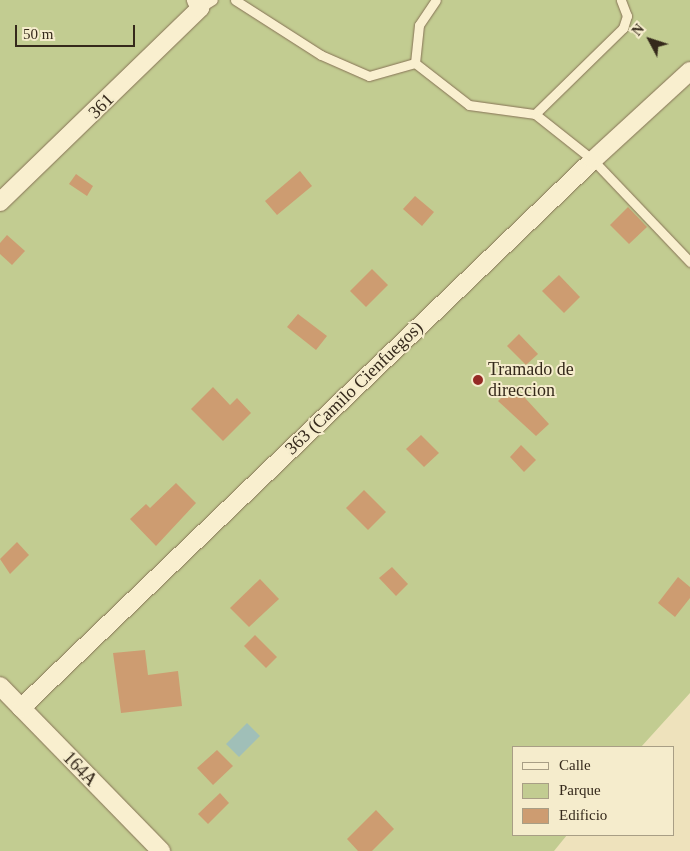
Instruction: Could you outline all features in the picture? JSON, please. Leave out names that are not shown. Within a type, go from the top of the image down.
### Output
[{"type":"street","name":"361","points":[[0,202],[203,3]]},
{"type":"street","name":"363 (Camilo Cienfuegos)","points":[[21,708],[592,160],[690,71]]},
{"type":"street","name":"164A","points":[[0,686],[161,851]]},
{"type":"lane","points":[[235,0],[321,55],[369,76],[415,63]]},
{"type":"lane","points":[[415,63],[419,25],[436,0]]},
{"type":"lane","points":[[535,114],[623,28],[627,16],[621,0]]},
{"type":"lane","points":[[415,63],[470,105],[535,114],[592,160],[690,262]]},
{"type":"green space","points":[[0,0],[690,0],[690,693],[642,746],[512,746],[512,836],[566,836],[554,851],[0,851]]},
{"type":"water","points":[[247,723],[260,736],[239,757],[226,744]]},
{"type":"building","points":[[300,171],[312,186],[277,215],[265,201]]},
{"type":"building","points":[[76,174],[93,186],[87,196],[69,184]]},
{"type":"building","points":[[415,196],[434,212],[422,226],[403,209]]},
{"type":"building","points":[[628,207],[647,227],[629,244],[610,225]]},
{"type":"building","points":[[7,235],[25,251],[12,265],[0,254],[0,243]]},
{"type":"building","points":[[372,269],[388,285],[366,307],[350,291]]},
{"type":"building","points":[[559,275],[580,297],[564,313],[542,291]]},
{"type":"building","points":[[298,314],[327,336],[316,350],[287,327]]},
{"type":"building","points":[[519,334],[538,354],[526,365],[507,346]]},
{"type":"building","points":[[514,386],[549,424],[536,436],[498,401]]},
{"type":"building","points":[[213,387],[230,405],[237,398],[251,413],[223,441],[191,409]]},
{"type":"building","points":[[421,435],[439,453],[424,467],[406,449]]},
{"type":"building","points":[[521,445],[536,460],[524,472],[510,457]]},
{"type":"building","points":[[176,483],[196,503],[156,546],[130,519],[146,504],[150,508]]},
{"type":"building","points":[[364,490],[386,512],[368,530],[346,508]]},
{"type":"building","points":[[17,542],[29,555],[10,574],[0,559]]},
{"type":"building","points":[[392,567],[408,584],[396,596],[379,578]]},
{"type":"building","points":[[678,577],[690,587],[690,598],[675,617],[658,603]]},
{"type":"building","points":[[260,579],[279,599],[249,627],[230,608]]},
{"type":"building","points":[[255,635],[277,657],[266,668],[244,646]]},
{"type":"building","points":[[145,650],[148,675],[178,671],[182,706],[121,713],[113,653]]},
{"type":"building","points":[[217,750],[233,766],[213,785],[197,768]]},
{"type":"building","points":[[220,793],[229,803],[208,824],[198,814]]},
{"type":"building","points":[[376,810],[394,829],[372,851],[358,851],[347,839]]},
{"type":"place","name":"Tramado de direccion","points":[[478,380]]}]
